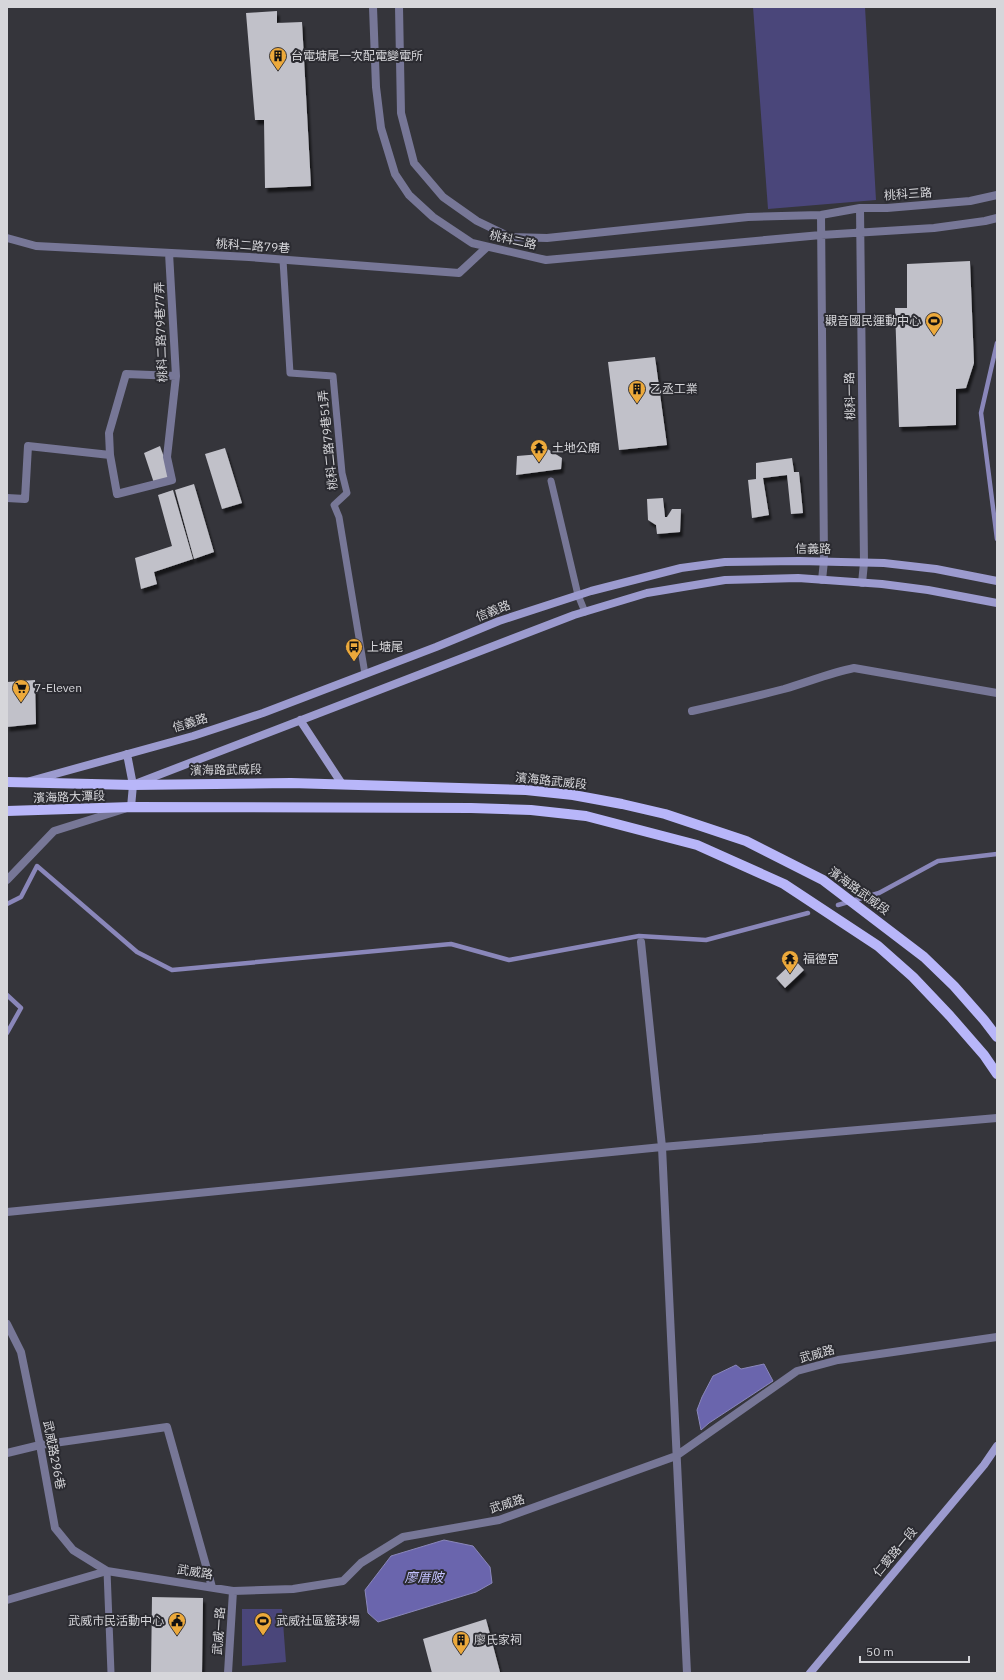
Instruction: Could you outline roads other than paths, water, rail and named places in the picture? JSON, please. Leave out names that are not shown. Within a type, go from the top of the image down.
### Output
[{"type":"main road","name":"信義路","points":[[26,782],[193,736],[263,713],[436,647],[499,620],[635,578],[681,568],[725,562],[824,561],[936,569],[997,581]]},
{"type":"main road","points":[[133,785],[585,612],[647,593],[725,580],[798,578],[928,590],[997,603]]},
{"type":"main road","points":[[300,720],[342,784]]},
{"type":"main road","points":[[127,754],[133,785],[131,807],[471,808],[531,810],[586,816],[698,845],[784,884],[878,946],[912,977],[950,1016],[984,1055],[997,1074]]},
{"type":"main road","name":"濱海路大潭段","points":[[7,782],[26,782]]},
{"type":"main road","name":"濱海路武威段","points":[[26,782],[133,785],[291,783],[526,790],[573,795],[665,814],[746,841],[823,880],[924,957],[954,986],[997,1037]]},
{"type":"main road","name":"濱海路大潭段","points":[[7,811],[131,807]]},
{"type":"main road","name":"仁愛路一段","points":[[810,1673],[984,1465],[997,1446]]},
{"type":"street","name":"桃科二路","points":[[373,7],[376,87],[380,121],[395,174],[409,195],[433,217],[472,243],[546,260],[821,235]]},
{"type":"street","name":"桃科二路","points":[[399,7],[401,113],[414,163],[443,197],[477,222],[510,237],[547,238],[748,217],[821,215]]},
{"type":"street","name":"桃科三路","points":[[821,215],[860,208],[887,208],[970,201],[997,195]]},
{"type":"street","name":"桃科一路","points":[[860,208],[864,563],[862,583]]},
{"type":"street","points":[[821,215],[824,561],[822,580]]},
{"type":"street","points":[[821,235],[860,234],[934,228],[997,218]]},
{"type":"street","name":"桃科二路79巷","points":[[7,238],[36,246],[283,260],[459,273],[487,247]]},
{"type":"street","name":"桃科二路79巷77弄","points":[[110,455],[117,494],[172,480],[166,457],[176,376],[169,253]]},
{"type":"street","points":[[7,498],[25,498],[28,446],[110,455],[109,433],[126,374],[176,376]]},
{"type":"street","points":[[692,711],[744,700],[786,688],[831,672],[854,668],[997,693]]},
{"type":"street","points":[[7,880],[54,831],[131,807]]},
{"type":"street","points":[[642,942],[662,1147],[687,1673]]},
{"type":"street","points":[[7,1212],[662,1147],[997,1118]]},
{"type":"street","name":"武威路296巷","points":[[7,1324],[21,1352],[55,1528],[73,1550],[107,1571]]},
{"type":"street","name":"武威路","points":[[7,1600],[107,1571],[233,1591],[292,1589],[343,1581],[361,1563],[403,1537],[499,1520],[676,1456],[797,1371],[838,1360],[997,1338]]},
{"type":"street","points":[[7,1453],[40,1445],[167,1427],[212,1587]]},
{"type":"street","name":"武威一路","points":[[228,1673],[233,1591]]},
{"type":"lane","name":"桃科二路79巷51弄","points":[[283,260],[290,373],[333,376],[342,473],[347,493],[334,505],[339,517],[365,674]]},
{"type":"lane","points":[[551,481],[578,595],[585,612]]},
{"type":"lane","points":[[7,1318],[7,1324]]},
{"type":"lane","points":[[107,1571],[111,1673]]},
{"type":"water","points":[[764,1364],[773,1381],[709,1423],[701,1430],[697,1410],[713,1376],[736,1365],[741,1369]]},
{"type":"water","name":"廖厝陂","points":[[444,1540],[473,1546],[490,1567],[492,1583],[476,1592],[378,1622],[368,1613],[365,1590],[391,1556]]},
{"type":"waterway","points":[[997,343],[981,413],[997,539]]},
{"type":"waterway","points":[[838,905],[879,893],[938,861],[997,854]]},
{"type":"waterway","points":[[7,904],[21,897],[37,866],[137,952],[172,970],[451,944],[509,960],[639,936],[706,940],[808,913]]},
{"type":"waterway","points":[[7,995],[21,1008],[7,1033]]},
{"type":"place","name":"台電塘尾一次配電變電所","points":[[278,71]]},
{"type":"place","name":"觀音國民運動中心","points":[[934,336]]},
{"type":"place","name":"乙丞工業","points":[[637,404]]},
{"type":"place","name":"土地公廟","points":[[539,463]]},
{"type":"place","name":"上塘尾","points":[[354,662]]},
{"type":"place","name":"7-Eleven","points":[[21,703]]},
{"type":"place","name":"福德宮","points":[[790,974]]},
{"type":"place","name":"武威市民活動中心","points":[[177,1636]]},
{"type":"place","name":"武威社區籃球場","points":[[263,1636]]},
{"type":"place","name":"廖氏家祠","points":[[461,1655]]}]
